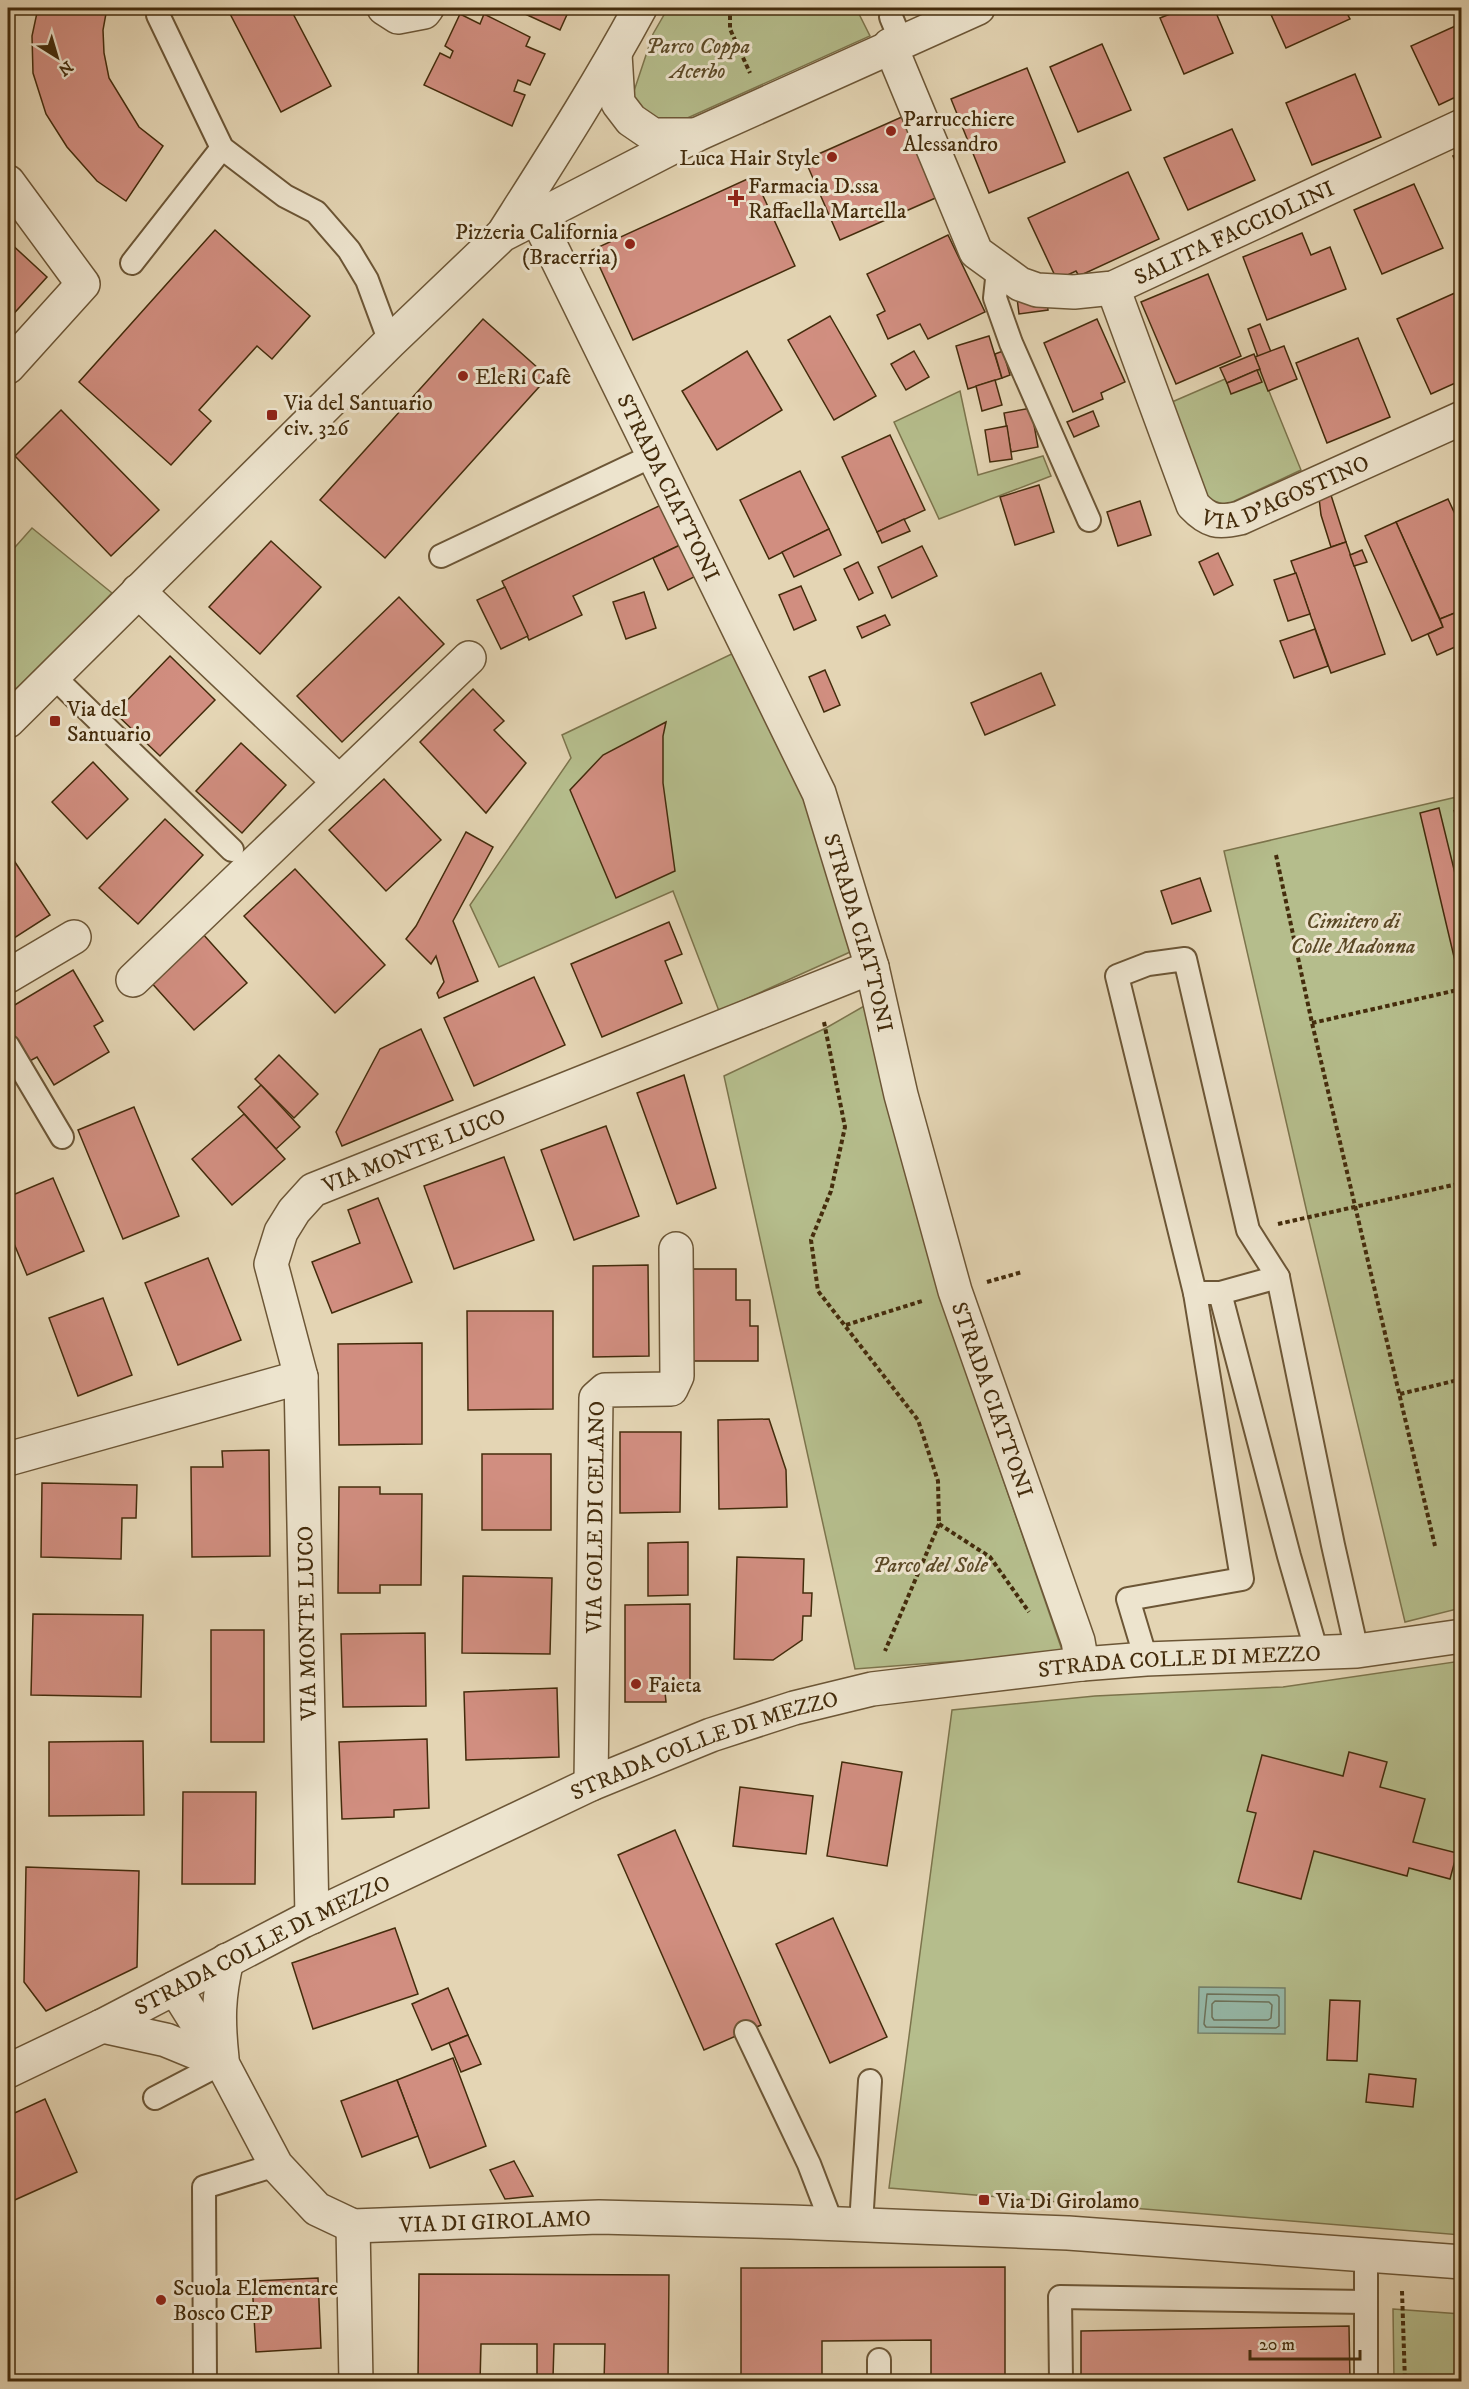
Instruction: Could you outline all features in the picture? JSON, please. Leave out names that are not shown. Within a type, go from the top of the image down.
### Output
[{"type":"street","points":[[384,8],[398,17],[424,12],[427,8]]},
{"type":"street","points":[[525,229],[536,183],[615,54],[640,8]]},
{"type":"street","points":[[8,721],[390,342],[525,229],[698,134],[764,104],[894,35],[978,8]]},
{"type":"street","name":"SALITA FACCIOLINI","points":[[894,35],[976,252],[1020,284],[1037,290],[1074,292],[1113,288],[1461,126]]},
{"type":"street","points":[[615,54],[618,103],[631,120],[653,135],[698,134]]},
{"type":"street","points":[[8,182],[84,284],[8,367]]},
{"type":"street","name":"STRADA CIATTONI","points":[[525,229],[654,455],[819,793],[872,967],[901,1095],[966,1288],[1078,1641],[1082,1664]]},
{"type":"street","name":"VIA D'AGOSTINO","points":[[1113,288],[1193,505],[1202,515],[1214,520],[1221,522],[1240,518],[1461,418]]},
{"type":"street","points":[[138,591],[339,781]]},
{"type":"street","points":[[133,980],[469,658]]},
{"type":"street","points":[[8,976],[74,937]]},
{"type":"street","name":"VIA MONTE LUCO","points":[[312,1917],[301,1377],[271,1264],[281,1232],[294,1211],[313,1190],[872,967]]},
{"type":"street","name":"VIA GOLE DI CELANO","points":[[591,1784],[596,1398],[605,1390],[671,1389],[677,1376],[676,1249]]},
{"type":"street","points":[[8,1459],[301,1377]]},
{"type":"street","name":"STRADA COLLE DI MEZZO","points":[[8,2071],[102,2026],[312,1917],[591,1784],[711,1735],[794,1708],[872,1689],[1082,1664],[1146,1659],[1357,1651],[1461,1636]]},
{"type":"street","name":"VIA DI GIROLAMO","points":[[222,2063],[218,2020],[220,1993],[227,1960]]},
{"type":"street","name":"VIA DI GIROLAMO","points":[[175,1988],[222,2063],[276,2165],[317,2209],[353,2226],[599,2217],[847,2224],[1068,2233],[1461,2262]]},
{"type":"street","points":[[102,2026],[166,2040],[222,2063]]},
{"type":"street","points":[[353,2226],[356,2382]]},
{"type":"lane","points":[[158,15],[222,148],[285,196],[316,212],[342,243],[367,280],[390,342]]},
{"type":"lane","points":[[132,263],[222,148]]},
{"type":"lane","points":[[998,270],[995,298],[1011,343],[1089,520]]},
{"type":"lane","points":[[441,556],[654,455]]},
{"type":"lane","points":[[53,676],[232,850]]},
{"type":"lane","points":[[1146,1659],[1128,1599],[1242,1579],[1195,1293],[1117,976],[1148,964],[1185,959],[1248,1230],[1278,1277],[1357,1651]]},
{"type":"lane","points":[[8,1046],[62,1137]]},
{"type":"lane","points":[[1195,1293],[1220,1293],[1278,1277]]},
{"type":"lane","points":[[1220,1293],[1317,1653]]},
{"type":"lane","points":[[746,2032],[809,2164],[847,2224]]},
{"type":"lane","points":[[155,2098],[222,2063]]},
{"type":"lane","points":[[847,2224],[870,2081]]},
{"type":"lane","points":[[206,2382],[204,2187],[276,2165]]},
{"type":"lane","points":[[1366,2255],[1366,2382]]},
{"type":"lane","points":[[1061,2382],[1060,2296],[1365,2302]]},
{"type":"path","points":[[730,8],[730,29],[764,104]]},
{"type":"path","points":[[1461,808],[1455,809],[1461,836]]},
{"type":"path","points":[[1276,855],[1312,1023],[1435,1546]]},
{"type":"path","points":[[815,989],[826,1028],[845,1127],[831,1191],[811,1240],[818,1291],[918,1420],[938,1481],[939,1524],[872,1689]]},
{"type":"path","points":[[1312,1023],[1461,989]]},
{"type":"path","points":[[1248,1230],[1461,1183]]},
{"type":"path","points":[[846,1325],[1022,1272]]},
{"type":"path","points":[[1401,1394],[1461,1379]]},
{"type":"path","points":[[939,1524],[990,1557],[1033,1617]]},
{"type":"path","points":[[1402,2257],[1402,2334],[1405,2382]]},
{"type":"green space","name":"Parco Coppa Acerbo","points":[[668,8],[856,8],[870,36],[683,120],[654,122],[632,97],[653,34]]},
{"type":"green space","points":[[1260,369],[1301,470],[1226,505],[1208,499],[1172,402],[1225,379],[1227,383]]},
{"type":"green space","points":[[960,391],[978,475],[1043,456],[1051,476],[939,519],[894,422]]},
{"type":"green space","points":[[32,528],[112,593],[8,701],[8,555]]},
{"type":"green space","points":[[740,650],[818,824],[859,948],[719,1011],[673,891],[499,967],[470,905],[571,758],[562,735]]},
{"type":"green space","name":"Cimitero di Colle Madonna","points":[[1461,796],[1461,1608],[1405,1622],[1308,1217],[1224,851]]},
{"type":"green space","name":"Parco del Sole","points":[[866,1005],[940,1296],[1063,1653],[855,1669],[724,1076],[826,1028]]},
{"type":"green space","points":[[1461,1661],[1461,2235],[889,2188],[952,1710],[1095,1696],[1283,1687]]},
{"type":"green space","points":[[1393,2309],[1461,2314],[1461,2381],[1394,2381]]},
{"type":"water","points":[[1199,1987],[1285,1988],[1285,2034],[1198,2033]]},
{"type":"building","points":[[38,8],[107,8],[103,30],[104,53],[109,78],[139,127],[163,146],[126,201],[97,181],[67,147],[46,114],[33,73],[32,36]]},
{"type":"building","points":[[227,8],[290,8],[331,86],[281,112]]},
{"type":"building","points":[[512,8],[570,8],[560,30]]},
{"type":"building","points":[[1185,8],[1214,8],[1233,53],[1184,74],[1160,18]]},
{"type":"building","points":[[1268,8],[1344,8],[1350,19],[1286,48]]},
{"type":"building","points":[[460,14],[480,24],[484,14],[530,37],[526,46],[545,54],[530,85],[518,80],[514,91],[525,95],[512,126],[424,85],[440,53],[450,58],[453,51],[445,46]]},
{"type":"building","points":[[1462,23],[1462,94],[1439,105],[1411,46]]},
{"type":"building","points":[[1102,44],[1131,110],[1078,132],[1050,67]]},
{"type":"building","points":[[1027,68],[1065,162],[989,193],[951,99]]},
{"type":"building","points":[[1355,74],[1381,137],[1312,165],[1286,103]]},
{"type":"building","points":[[904,116],[940,196],[840,240],[805,160]]},
{"type":"building","points":[[1232,129],[1255,180],[1188,210],[1164,158]]},
{"type":"building","points":[[1462,153],[1462,178],[1453,156]]},
{"type":"building","points":[[1128,172],[1159,239],[1079,276],[1076,271],[1057,280],[1028,218]]},
{"type":"building","points":[[754,176],[795,266],[633,340],[592,250]]},
{"type":"building","points":[[1414,184],[1443,248],[1382,274],[1354,210]]},
{"type":"building","points":[[215,230],[310,316],[272,359],[257,346],[199,410],[211,421],[171,465],[79,382]]},
{"type":"building","points":[[1302,233],[1311,255],[1330,247],[1346,289],[1267,320],[1243,257]]},
{"type":"building","points":[[948,235],[985,312],[928,339],[920,324],[888,339],[877,315],[885,311],[867,274]]},
{"type":"building","points":[[8,241],[47,277],[8,320]]},
{"type":"building","points":[[1208,274],[1241,356],[1176,384],[1141,302]]},
{"type":"building","points":[[1457,292],[1462,301],[1462,380],[1431,394],[1397,319]]},
{"type":"building","points":[[1046,294],[1048,310],[1019,314],[1017,298]]},
{"type":"building","points":[[830,316],[876,396],[834,420],[788,340]]},
{"type":"building","points":[[483,319],[548,377],[385,558],[320,500]]},
{"type":"building","points":[[1097,319],[1125,382],[1101,393],[1103,399],[1073,412],[1044,343]]},
{"type":"building","points":[[1260,324],[1271,352],[1258,357],[1248,329]]},
{"type":"building","points":[[989,336],[1002,378],[968,389],[956,346]]},
{"type":"building","points":[[1358,338],[1390,417],[1327,443],[1296,363]]},
{"type":"building","points":[[1284,346],[1297,379],[1268,391],[1255,357]]},
{"type":"building","points":[[747,351],[782,410],[717,450],[682,391]]},
{"type":"building","points":[[914,351],[929,377],[906,390],[891,364]]},
{"type":"building","points":[[1003,351],[1010,375],[1002,378],[995,354]]},
{"type":"building","points":[[1254,354],[1260,369],[1227,383],[1220,368]]},
{"type":"building","points":[[1257,370],[1262,382],[1231,394],[1227,383]]},
{"type":"building","points":[[995,380],[1002,405],[982,411],[976,386]]},
{"type":"building","points":[[1031,408],[1038,447],[1011,452],[1004,413]]},
{"type":"building","points":[[61,410],[159,510],[111,556],[15,456]]},
{"type":"building","points":[[1093,411],[1099,426],[1074,437],[1067,422]]},
{"type":"building","points":[[1007,426],[1012,459],[990,462],[985,430]]},
{"type":"building","points":[[890,435],[925,510],[877,532],[842,457]]},
{"type":"building","points":[[800,471],[829,529],[769,559],[740,500]]},
{"type":"building","points":[[1039,485],[1054,532],[1015,545],[1000,497]]},
{"type":"building","points":[[1330,492],[1346,542],[1331,547],[1321,515],[1319,498]]},
{"type":"building","points":[[1448,499],[1462,529],[1462,610],[1440,619],[1396,522]]},
{"type":"building","points":[[1140,501],[1151,535],[1118,546],[1107,512]]},
{"type":"building","points":[[661,505],[680,545],[573,596],[582,615],[529,640],[502,581]]},
{"type":"building","points":[[904,519],[910,531],[882,543],[877,532]]},
{"type":"building","points":[[1396,522],[1443,627],[1412,641],[1365,536]]},
{"type":"building","points":[[829,529],[841,555],[794,577],[782,552]]},
{"type":"building","points":[[271,541],[321,587],[260,654],[209,607]]},
{"type":"building","points":[[1346,542],[1385,654],[1331,673],[1291,561]]},
{"type":"building","points":[[680,545],[696,576],[668,590],[653,558]]},
{"type":"building","points":[[922,546],[937,576],[892,598],[878,567]]},
{"type":"building","points":[[1362,550],[1367,562],[1354,566],[1350,555]]},
{"type":"building","points":[[1218,553],[1233,585],[1214,595],[1199,562]]},
{"type":"building","points":[[858,562],[873,593],[859,600],[844,569]]},
{"type":"building","points":[[1296,573],[1310,614],[1288,621],[1274,580]]},
{"type":"building","points":[[801,586],[816,620],[794,630],[779,595]]},
{"type":"building","points":[[505,587],[528,636],[501,649],[477,600]]},
{"type":"building","points":[[644,592],[656,628],[626,639],[613,602]]},
{"type":"building","points":[[399,597],[444,644],[342,742],[297,696]]},
{"type":"building","points":[[1462,610],[1462,644],[1437,655],[1428,634],[1443,627],[1440,619]]},
{"type":"building","points":[[885,615],[890,625],[862,638],[857,627]]},
{"type":"building","points":[[1315,629],[1328,666],[1294,678],[1280,641]]},
{"type":"building","points":[[170,656],[215,700],[160,756],[115,713]]},
{"type":"building","points":[[825,670],[840,705],[824,712],[809,677]]},
{"type":"building","points":[[1041,673],[1055,705],[985,735],[971,703]]},
{"type":"building","points":[[473,689],[504,721],[494,730],[526,763],[486,813],[420,742]]},
{"type":"building","points":[[666,722],[663,736],[663,783],[675,871],[616,898],[570,790],[603,755]]},
{"type":"building","points":[[241,743],[286,785],[242,833],[196,791]]},
{"type":"building","points":[[93,762],[128,799],[87,839],[52,802]]},
{"type":"building","points":[[384,779],[441,840],[386,891],[329,830]]},
{"type":"building","points":[[1439,808],[1462,902],[1462,977],[1459,978],[1420,813]]},
{"type":"building","points":[[165,819],[203,855],[138,924],[99,888]]},
{"type":"building","points":[[466,832],[493,847],[453,921],[478,981],[439,998],[437,993],[444,982],[436,956],[431,964],[406,939],[416,926]]},
{"type":"building","points":[[8,854],[50,915],[8,942]]},
{"type":"building","points":[[295,869],[385,965],[335,1013],[244,916]]},
{"type":"building","points":[[1200,878],[1211,911],[1172,924],[1161,891]]},
{"type":"building","points":[[669,922],[682,954],[665,961],[682,1003],[602,1037],[571,964]]},
{"type":"building","points":[[202,933],[247,983],[194,1030],[149,980]]},
{"type":"building","points":[[73,970],[103,1021],[94,1026],[109,1052],[54,1085],[37,1057],[28,1062],[8,1027],[8,1009]]},
{"type":"building","points":[[534,977],[565,1045],[474,1086],[444,1018]]},
{"type":"building","points":[[421,1029],[453,1100],[342,1146],[336,1132],[380,1049]]},
{"type":"building","points":[[279,1055],[318,1094],[294,1118],[255,1079]]},
{"type":"building","points":[[684,1075],[716,1188],[677,1204],[637,1093]]},
{"type":"building","points":[[261,1085],[300,1127],[276,1149],[238,1107]]},
{"type":"building","points":[[134,1107],[179,1216],[123,1239],[78,1130]]},
{"type":"building","points":[[244,1114],[285,1159],[232,1205],[192,1159]]},
{"type":"building","points":[[606,1126],[639,1216],[574,1240],[541,1150]]},
{"type":"building","points":[[504,1157],[534,1240],[454,1269],[424,1186]]},
{"type":"building","points":[[53,1178],[84,1251],[27,1275],[8,1229],[8,1197]]},
{"type":"building","points":[[378,1198],[412,1282],[332,1313],[312,1262],[360,1243],[348,1210]]},
{"type":"building","points":[[208,1258],[241,1340],[178,1365],[145,1283]]},
{"type":"building","points":[[648,1265],[649,1356],[593,1357],[593,1266]]},
{"type":"building","points":[[691,1269],[736,1269],[736,1300],[750,1300],[750,1326],[758,1326],[758,1361],[691,1361]]},
{"type":"building","points":[[103,1298],[132,1375],[78,1396],[49,1318]]},
{"type":"building","points":[[467,1311],[553,1311],[553,1409],[468,1410]]},
{"type":"building","points":[[422,1343],[422,1444],[339,1445],[338,1344]]},
{"type":"building","points":[[769,1419],[786,1470],[787,1507],[719,1509],[718,1420]]},
{"type":"building","points":[[620,1432],[681,1432],[680,1512],[620,1513]]},
{"type":"building","points":[[269,1450],[270,1556],[192,1557],[191,1467],[223,1467],[222,1451]]},
{"type":"building","points":[[482,1454],[551,1454],[551,1530],[482,1530]]},
{"type":"building","points":[[42,1483],[137,1485],[136,1518],[122,1518],[121,1559],[41,1557]]},
{"type":"building","points":[[339,1487],[380,1487],[380,1494],[422,1494],[421,1585],[380,1585],[380,1593],[338,1593]]},
{"type":"building","points":[[688,1542],[688,1595],[648,1596],[648,1543]]},
{"type":"building","points":[[737,1557],[804,1559],[803,1593],[812,1593],[811,1616],[803,1616],[802,1640],[773,1660],[734,1659]]},
{"type":"building","points":[[463,1576],[552,1578],[550,1654],[462,1653]]},
{"type":"building","points":[[690,1604],[690,1692],[665,1692],[666,1702],[625,1702],[625,1605]]},
{"type":"building","points":[[33,1614],[143,1615],[141,1697],[31,1695]]},
{"type":"building","points":[[211,1630],[264,1630],[264,1742],[211,1742]]},
{"type":"building","points":[[425,1633],[426,1706],[343,1707],[341,1634]]},
{"type":"building","points":[[557,1688],[559,1757],[466,1760],[464,1692]]},
{"type":"building","points":[[427,1739],[429,1808],[394,1810],[394,1817],[342,1819],[339,1742]]},
{"type":"building","points":[[143,1741],[144,1815],[49,1816],[49,1742]]},
{"type":"building","points":[[1349,1752],[1387,1762],[1380,1787],[1425,1799],[1413,1842],[1457,1853],[1450,1879],[1409,1868],[1407,1876],[1314,1851],[1301,1899],[1238,1882],[1256,1813],[1247,1811],[1262,1755],[1343,1776]]},
{"type":"building","points":[[842,1762],[902,1772],[887,1866],[827,1856]]},
{"type":"building","points":[[740,1787],[813,1796],[806,1854],[733,1846]]},
{"type":"building","points":[[183,1792],[256,1792],[255,1884],[182,1884]]},
{"type":"building","points":[[675,1830],[761,2025],[704,2050],[618,1855]]},
{"type":"building","points":[[26,1867],[139,1871],[137,1967],[46,2011],[24,1982]]},
{"type":"building","points":[[833,1918],[887,2037],[830,2063],[776,1944]]},
{"type":"building","points":[[395,1928],[418,1994],[313,2029],[292,1963]]},
{"type":"building","points":[[448,1988],[468,2035],[432,2050],[412,2004]]},
{"type":"building","points":[[1330,2000],[1360,2001],[1357,2061],[1327,2060]]},
{"type":"building","points":[[468,2035],[481,2064],[461,2072],[449,2043]]},
{"type":"building","points":[[453,2058],[486,2146],[430,2168],[397,2080]]},
{"type":"building","points":[[1369,2074],[1416,2079],[1413,2107],[1366,2102]]},
{"type":"building","points":[[397,2080],[418,2136],[362,2157],[341,2101]]},
{"type":"building","points":[[45,2099],[77,2172],[8,2203],[8,2116]]},
{"type":"building","points":[[514,2161],[533,2196],[505,2199],[490,2170]]},
{"type":"building","points":[[1005,2267],[1005,2382],[931,2382],[931,2340],[822,2341],[822,2382],[741,2382],[741,2268]]},
{"type":"building","points":[[419,2274],[669,2275],[668,2382],[604,2382],[605,2344],[554,2344],[553,2378],[537,2377],[537,2344],[481,2344],[480,2382],[418,2382]]},
{"type":"building","points":[[318,2278],[321,2348],[256,2352],[252,2281]]},
{"type":"building","points":[[1349,2326],[1350,2382],[1081,2382],[1081,2331]]},
{"type":"building","points":[[332,2376],[332,2382],[266,2382],[266,2379]]},
{"type":"place","name":"Parrucchiere Alessandro","points":[[891,131]]},
{"type":"place","name":"Luca Hair Style","points":[[832,157]]},
{"type":"place","name":"Farmacia D.ssa Raffaella Martella","points":[[736,198]]},
{"type":"place","name":"Pizzeria California (Bracerria)","points":[[630,244]]},
{"type":"place","name":"EleRi Cafè","points":[[463,376]]},
{"type":"place","name":"Via del Santuario civ. 326","points":[[272,415]]},
{"type":"place","name":"Via del Santuario","points":[[55,721]]},
{"type":"place","name":"Faieta","points":[[636,1684]]},
{"type":"place","name":"Via Di Girolamo","points":[[984,2200]]},
{"type":"place","name":"Scuola Elementare Bosco CEP","points":[[161,2300]]}]
